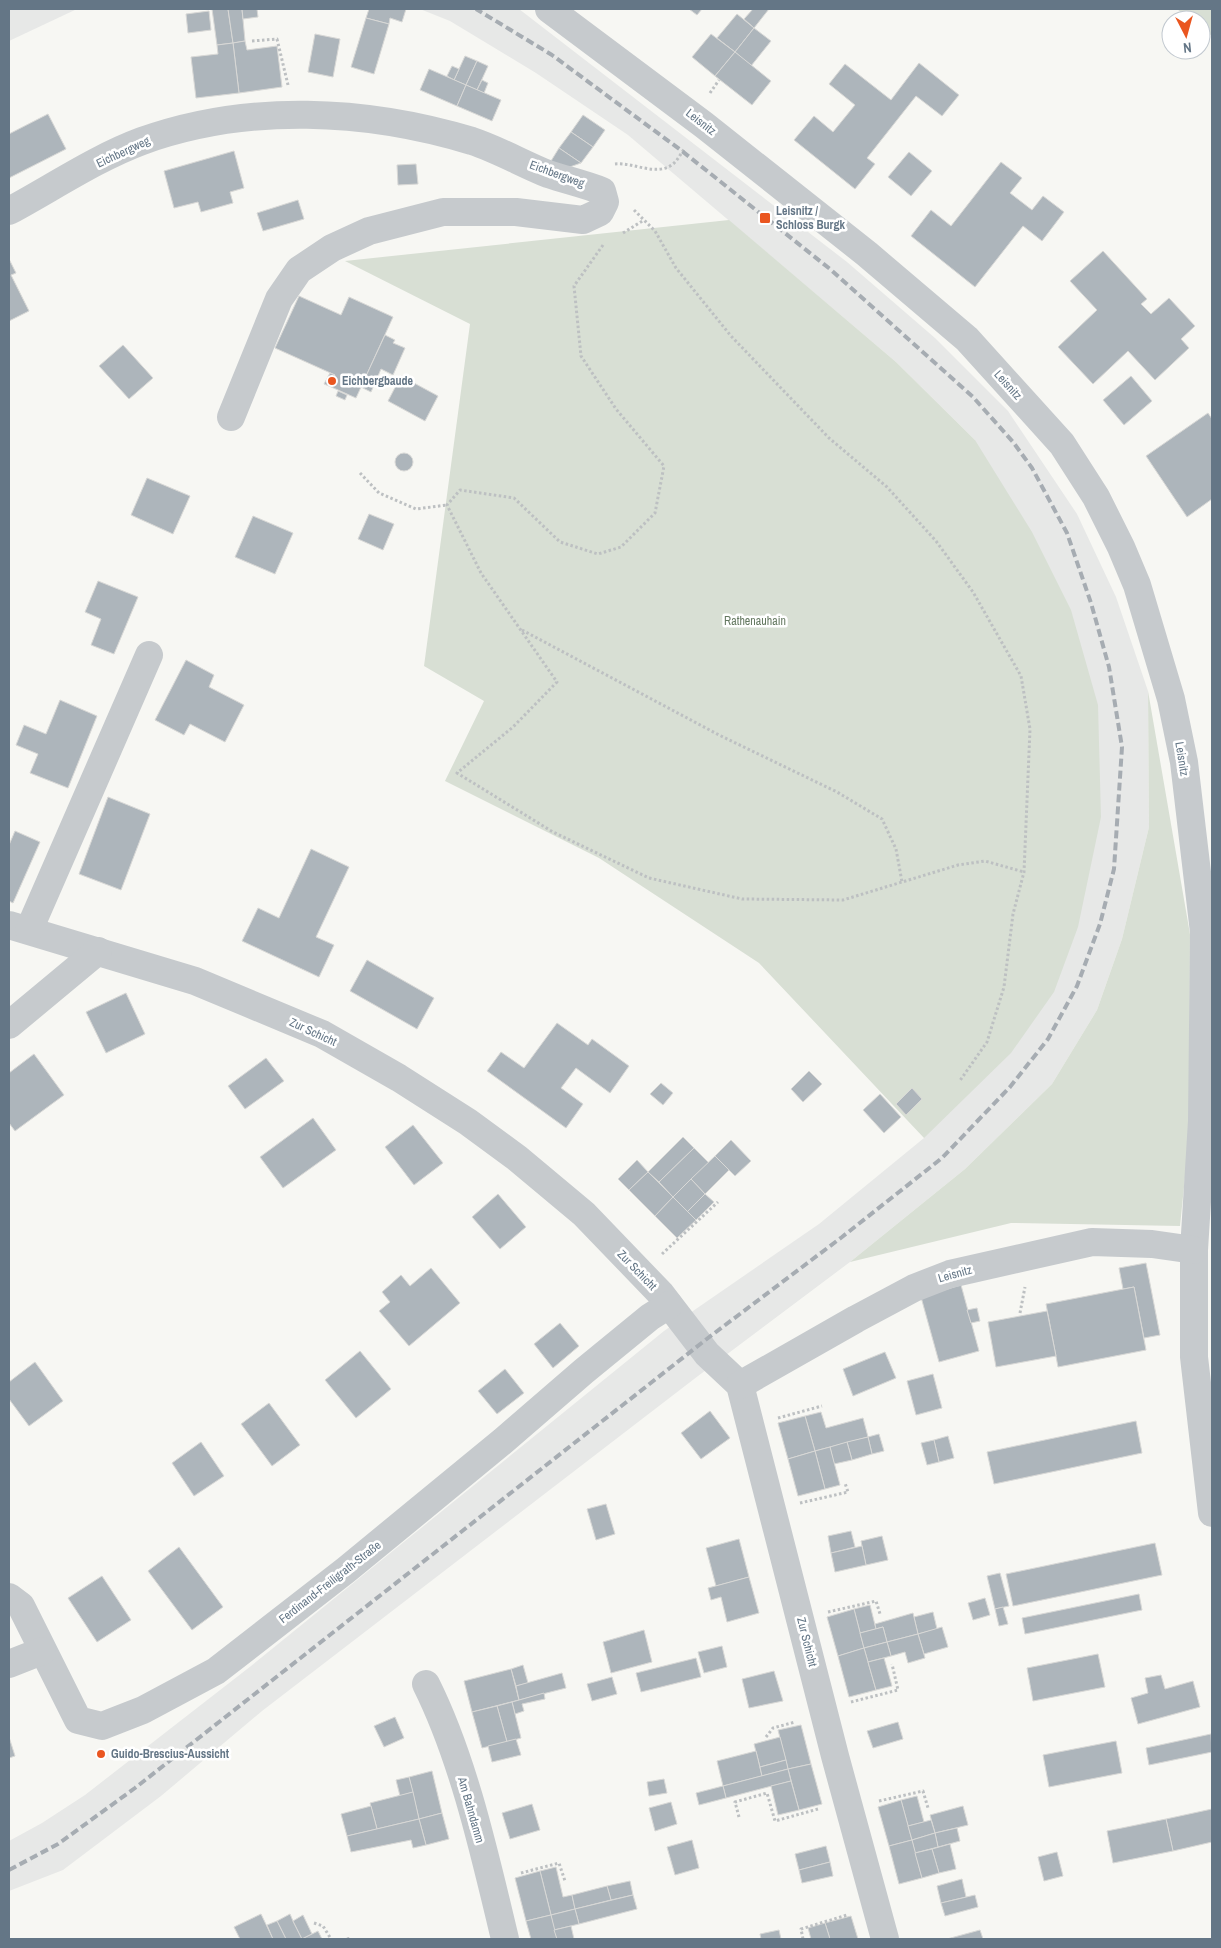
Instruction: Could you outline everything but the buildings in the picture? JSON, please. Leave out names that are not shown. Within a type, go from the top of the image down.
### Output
[{"type":"street","name":"Leisnitz","points":[[549,9],[704,124],[867,254],[967,340],[1062,444],[1096,496],[1127,562],[1146,613],[1171,699],[1184,762],[1208,931],[1202,1121],[1194,1250],[1194,1356],[1212,1513]]},
{"type":"street","name":"Eichbergweg","points":[[9,211],[141,141],[205,122],[312,113],[419,126],[474,142],[548,174],[582,183],[602,191],[605,202]]},
{"type":"street","points":[[231,417],[278,299],[299,270],[332,248],[369,231],[443,212],[516,212],[583,220],[600,212],[605,202]]},
{"type":"street","points":[[19,927],[148,655]]},
{"type":"street","name":"Zur Schicht","points":[[19,927],[195,980],[322,1034],[399,1078],[468,1122],[517,1158],[584,1214],[669,1305],[707,1354],[740,1385],[835,1756],[885,1939]]},
{"type":"street","points":[[9,1025],[98,952]]},
{"type":"street","name":"Leisnitz","points":[[740,1385],[914,1288],[950,1274],[1092,1242],[1152,1244],[1194,1250]]},
{"type":"street","name":"Ferdinand-Freiligrath-Straße","points":[[9,1597],[20,1606],[78,1720],[102,1726],[144,1710],[216,1671],[346,1570],[503,1441],[584,1371],[650,1317],[669,1305]]},
{"type":"street","points":[[9,1664],[42,1651]]},
{"type":"street","name":"Am Bahndamm","points":[[426,1684],[445,1722],[491,1880],[506,1939]]},
{"type":"path","points":[[252,41],[277,39],[288,86],[294,91]]},
{"type":"path","points":[[672,164],[687,145]]},
{"type":"path","points":[[605,202],[632,208],[655,231],[676,268],[731,336],[830,438],[887,487],[936,541],[973,592],[1021,676],[1030,729],[1024,872],[1013,914],[1004,987],[986,1042],[959,1082]]},
{"type":"path","points":[[620,234],[644,220]]},
{"type":"path","points":[[360,473],[380,493],[416,509],[447,505],[460,490],[514,498],[560,542],[598,554],[621,547],[655,513],[664,466],[616,409],[581,356],[574,286],[607,241]]},
{"type":"path","points":[[447,505],[481,573],[557,682],[513,727],[457,773],[553,832],[649,878],[742,899],[843,900],[958,865],[985,861],[1024,872]]},
{"type":"path","points":[[521,630],[658,704],[837,792],[882,819],[896,849],[902,882]]},
{"type":"path","points":[[656,1260],[718,1202]]},
{"type":"path","points":[[1020,1313],[1027,1279]]},
{"type":"path","points":[[772,1420],[822,1406]]},
{"type":"path","points":[[790,1505],[848,1492],[845,1483]]},
{"type":"path","points":[[818,1615],[876,1601],[880,1614]]},
{"type":"path","points":[[843,1704],[898,1690],[892,1664]]},
{"type":"path","points":[[766,1737],[773,1728],[801,1721]]},
{"type":"path","points":[[877,1801],[923,1791],[928,1808]]},
{"type":"path","points":[[739,1817],[735,1802],[767,1793],[775,1821],[823,1808]]},
{"type":"path","points":[[514,1874],[559,1864],[565,1881]]},
{"type":"path","points":[[804,1939],[801,1929],[852,1914]]},
{"type":"path","points":[[314,1923],[323,1926],[331,1939]]},
{"type":"shaded area","points":[[9,9],[77,9],[9,41]]},
{"type":"shaded area","points":[[420,9],[519,9],[847,262],[935,338],[1008,411],[1077,514],[1116,597],[1148,691],[1149,827],[1122,939],[1097,1010],[1052,1084],[965,1169],[850,1262],[698,1376],[262,1711],[161,1796],[63,1870],[9,1891],[9,1841],[42,1823],[85,1795],[251,1666],[664,1331],[819,1224],[924,1138],[975,440],[896,362],[628,135],[536,73],[450,21]]},
{"type":"green space","points":[[1177,9],[1212,9],[1212,36],[1211,10]]},
{"type":"green space","name":"Rathenauhain","points":[[729,220],[896,362],[975,440],[1032,532],[1071,610],[1098,705],[1101,817],[1078,927],[1054,992],[1011,1053],[924,1138],[759,963],[599,858],[445,781],[484,701],[424,666],[470,324],[345,261]]},
{"type":"green space","points":[[1148,691],[1190,934],[1189,1138],[1180,1226],[1011,1223],[850,1262],[965,1169],[1052,1084],[1097,1010],[1122,939],[1149,827]]},
{"type":"railway","points":[[9,1870],[58,1844],[135,1788],[708,1338],[842,1237],[942,1158],[1010,1087],[1048,1039],[1077,986],[1100,924],[1114,869],[1122,747],[1109,667],[1091,603],[1067,533],[1032,468],[1013,442],[973,397],[830,269],[682,151],[552,55],[476,9]]},
{"type":"place","name":"Leisnitz / Schloss Burgk","points":[[765,218]]},
{"type":"place","name":"Eichbergbaude","points":[[332,381]]},
{"type":"place","name":"Guido-Brescius-Aussicht","points":[[101,1754]]}]
